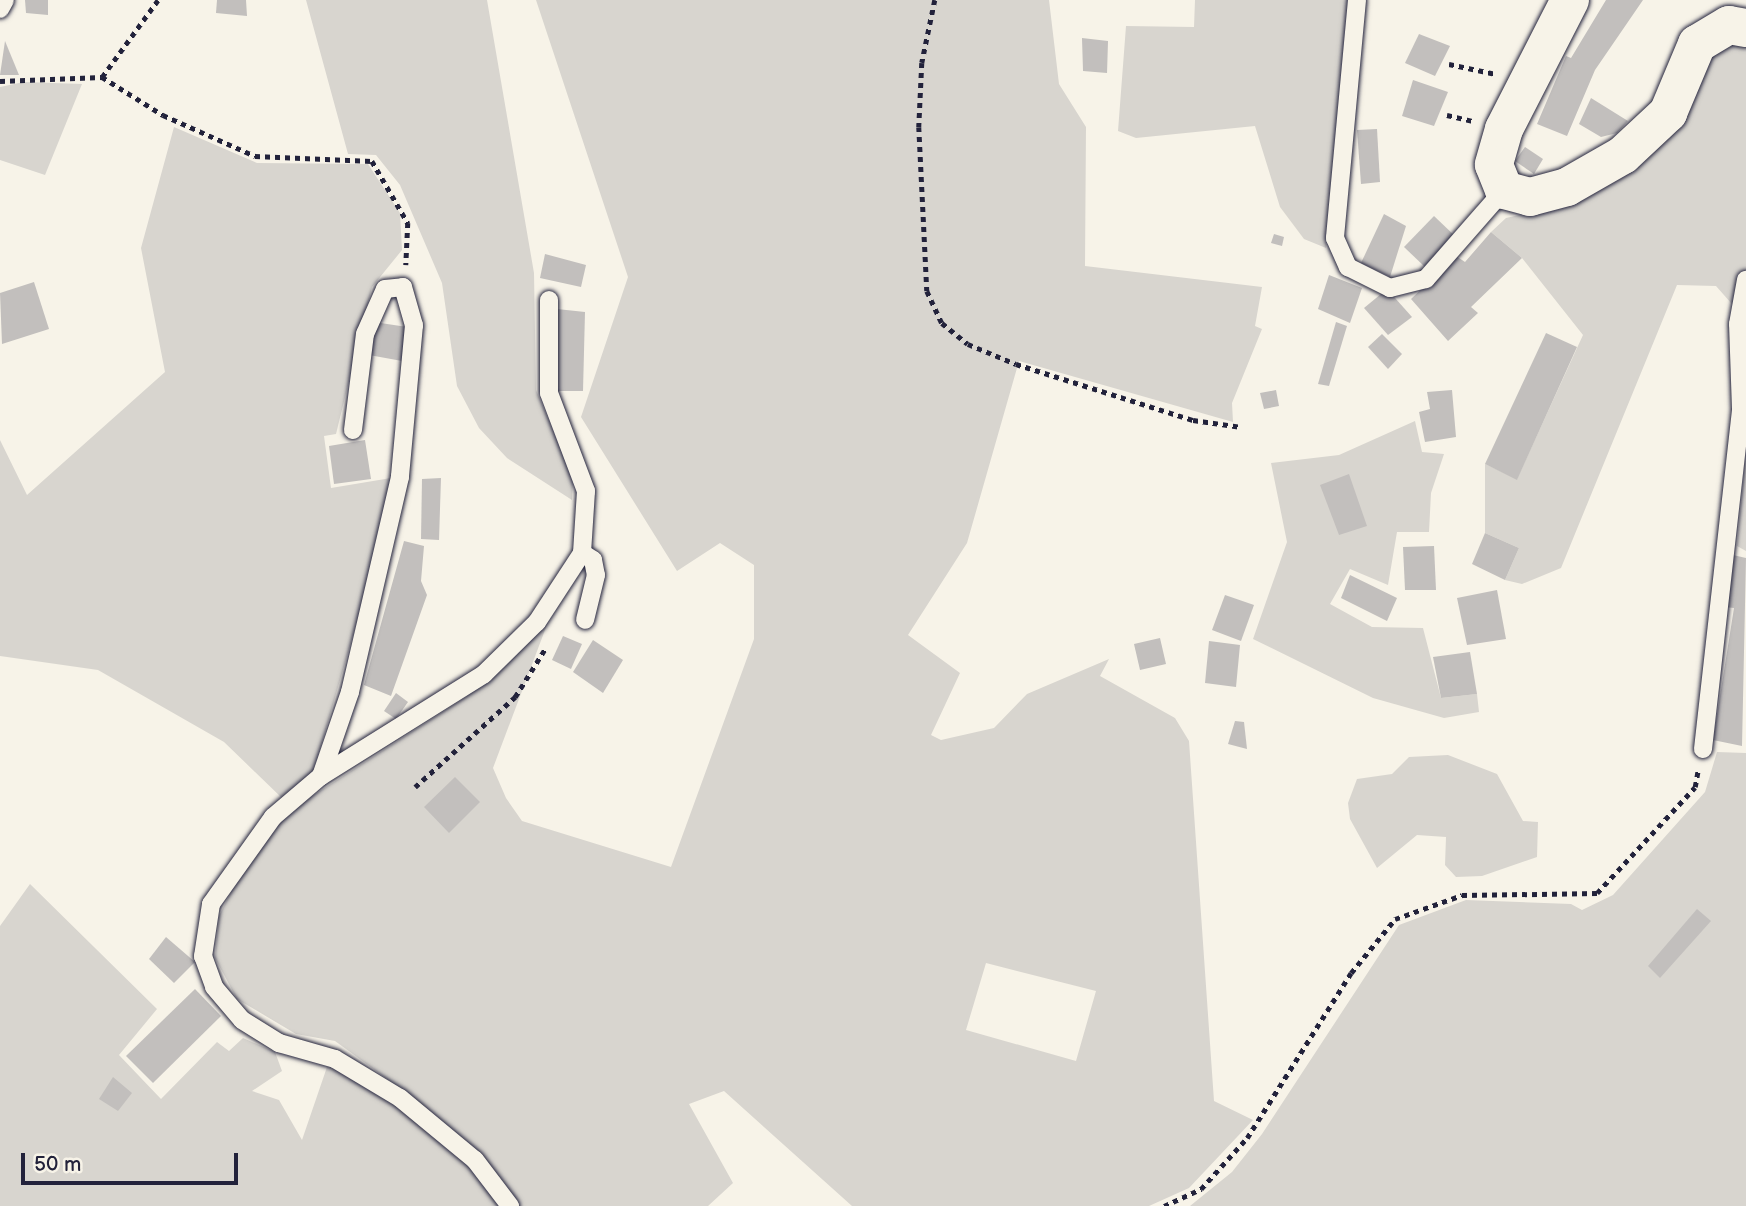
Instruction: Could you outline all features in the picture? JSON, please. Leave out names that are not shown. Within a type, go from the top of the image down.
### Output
[{"type":"street","points":[[1570,0],[1531,81],[1504,129],[1494,165],[1504,190],[1530,197],[1567,187],[1623,155],[1668,113],[1697,44],[1729,25],[1746,28]]},
{"type":"lane","points":[[0,9],[5,0]]},
{"type":"lane","points":[[1357,0],[1335,238],[1348,267],[1390,288],[1426,279],[1504,190]]},
{"type":"lane","points":[[1703,749],[1741,409],[1738,324],[1746,280]]},
{"type":"lane","points":[[321,776],[377,592],[400,477],[414,325],[403,287],[385,289],[365,334],[353,429]]},
{"type":"lane","points":[[510,1206],[474,1160],[400,1098],[335,1059],[257,1031],[229,1006],[207,973],[203,931],[211,904],[273,817],[321,776],[470,687],[537,622],[582,553],[586,491],[549,393],[549,300]]},
{"type":"lane","points":[[582,553],[593,560],[596,575],[585,620]]},
{"type":"path","points":[[102,77],[158,0]]},
{"type":"path","points":[[935,0],[919,127],[927,291],[942,323],[968,344],[1016,364],[1193,420],[1241,427]]},
{"type":"path","points":[[1449,64],[1531,81]]},
{"type":"path","points":[[0,81],[102,77],[163,115],[255,156],[372,160],[408,223],[403,287]]},
{"type":"path","points":[[415,787],[515,697],[549,641]]},
{"type":"path","points":[[1164,1206],[1201,1189],[1247,1138],[1357,965],[1395,919],[1462,895],[1597,892],[1695,787],[1703,749]]},
{"type":"shaded area","points":[[306,0],[487,0],[534,273],[536,390],[573,478],[572,500],[507,458],[479,428],[457,386],[442,283],[400,185],[376,155],[348,154]]},
{"type":"shaded area","points":[[536,0],[1049,0],[1059,84],[1086,127],[1085,266],[1262,287],[1255,326],[1262,329],[1232,403],[1233,422],[1019,361],[967,543],[908,635],[960,673],[931,735],[941,740],[994,728],[1027,694],[1109,659],[1100,676],[1175,718],[1189,741],[1214,1101],[1253,1120],[1189,1188],[1149,1206],[852,1206],[724,1091],[689,1104],[733,1183],[708,1206],[0,1206],[0,926],[30,884],[157,1009],[119,1055],[161,1099],[217,1042],[229,1051],[243,1038],[275,1052],[282,1071],[252,1091],[279,1100],[302,1140],[327,1067],[401,1089],[335,1041],[296,1034],[237,999],[215,958],[219,916],[242,870],[289,811],[466,697],[551,614],[493,768],[506,798],[522,821],[671,867],[754,639],[754,565],[720,543],[677,571],[581,417],[628,277]],"holes":[[[986,963],[1096,991],[1076,1061],[966,1030]]]},
{"type":"shaded area","points":[[1195,0],[1351,0],[1326,248],[1304,239],[1280,207],[1255,126],[1136,138],[1118,131],[1126,26],[1194,27]]},
{"type":"shaded area","points":[[1746,43],[1746,320],[1716,286],[1677,285],[1561,568],[1522,584],[1505,580],[1519,548],[1485,533],[1485,464],[1517,479],[1583,335],[1522,258],[1491,232],[1506,218],[1550,208],[1710,52],[1723,44]]},
{"type":"shaded area","points":[[24,82],[82,84],[45,175],[0,160],[0,87]]},
{"type":"shaded area","points":[[174,127],[257,163],[368,164],[400,213],[402,250],[372,287],[336,434],[324,436],[331,488],[391,478],[380,542],[314,770],[283,799],[224,742],[98,670],[0,656],[0,440],[27,495],[165,372],[141,248]]},
{"type":"shaded area","points":[[1415,421],[1422,452],[1444,454],[1431,493],[1429,532],[1397,532],[1388,585],[1350,569],[1330,604],[1372,627],[1423,628],[1441,698],[1477,694],[1479,712],[1444,718],[1373,698],[1253,639],[1287,542],[1271,463],[1339,455]]},
{"type":"shaded area","points":[[1746,450],[1746,551],[1737,546]]},
{"type":"shaded area","points":[[1717,752],[1746,753],[1746,1206],[1190,1206],[1232,1172],[1262,1134],[1399,925],[1466,900],[1571,904],[1582,910],[1613,895],[1705,792]]},
{"type":"shaded area","points":[[1448,755],[1497,774],[1523,821],[1538,822],[1537,857],[1482,876],[1456,877],[1445,865],[1446,837],[1417,835],[1377,868],[1350,819],[1348,803],[1357,779],[1392,774],[1409,757]]},
{"type":"building","points":[[25,0],[48,0],[48,15],[26,13]]},
{"type":"building","points":[[217,0],[246,0],[247,16],[216,13]]},
{"type":"building","points":[[1606,0],[1643,0],[1595,70],[1567,136],[1537,124],[1566,56],[1571,58]]},
{"type":"building","points":[[1419,34],[1450,46],[1435,76],[1405,63]]},
{"type":"building","points":[[1082,38],[1108,41],[1107,73],[1083,71]]},
{"type":"building","points":[[5,41],[19,75],[0,75]]},
{"type":"building","points":[[1413,80],[1448,92],[1434,126],[1402,116]]},
{"type":"building","points":[[1591,98],[1628,121],[1617,133],[1601,137],[1579,124]]},
{"type":"building","points":[[1377,129],[1380,182],[1361,184],[1357,130]]},
{"type":"building","points":[[1525,147],[1543,159],[1534,174],[1515,161]]},
{"type":"building","points":[[1384,214],[1406,226],[1390,277],[1361,263]]},
{"type":"building","points":[[1434,216],[1456,237],[1426,268],[1404,247]]},
{"type":"building","points":[[1491,232],[1522,258],[1471,307],[1478,313],[1448,341],[1411,299],[1456,256],[1465,262]]},
{"type":"building","points":[[1274,234],[1284,237],[1282,246],[1271,243]]},
{"type":"building","points":[[545,254],[586,265],[581,287],[540,278]]},
{"type":"building","points":[[1329,275],[1362,288],[1350,323],[1318,309]]},
{"type":"building","points":[[34,282],[49,329],[2,344],[0,293]]},
{"type":"building","points":[[1387,289],[1412,317],[1388,335],[1364,308]]},
{"type":"building","points":[[557,309],[585,312],[583,391],[556,391]]},
{"type":"building","points":[[374,322],[407,327],[402,361],[369,355]]},
{"type":"building","points":[[1336,322],[1347,326],[1329,386],[1318,384]]},
{"type":"building","points":[[1546,333],[1577,347],[1517,480],[1485,464]]},
{"type":"building","points":[[1382,334],[1402,354],[1388,369],[1368,347]]},
{"type":"building","points":[[1276,390],[1279,406],[1264,409],[1260,393]]},
{"type":"building","points":[[1452,390],[1456,437],[1425,442],[1419,412],[1430,409],[1427,392]]},
{"type":"building","points":[[365,440],[371,479],[334,484],[329,446]]},
{"type":"building","points":[[1349,474],[1367,526],[1339,535],[1320,485]]},
{"type":"building","points":[[441,478],[439,540],[421,539],[422,479]]},
{"type":"building","points":[[1485,533],[1519,548],[1505,580],[1472,564]]},
{"type":"building","points":[[404,541],[424,546],[421,581],[427,595],[391,696],[364,685]]},
{"type":"building","points":[[1434,546],[1436,590],[1405,590],[1403,547]]},
{"type":"building","points":[[1733,555],[1746,558],[1742,746],[1713,740],[1734,608],[1725,607]]},
{"type":"building","points":[[1350,575],[1397,598],[1387,621],[1341,598]]},
{"type":"building","points":[[1497,590],[1506,639],[1467,645],[1457,598]]},
{"type":"building","points":[[1225,595],[1254,605],[1241,641],[1212,630]]},
{"type":"building","points":[[563,636],[582,644],[571,669],[552,660]]},
{"type":"building","points":[[1160,638],[1166,664],[1140,670],[1134,644]]},
{"type":"building","points":[[593,640],[623,660],[603,693],[573,672]]},
{"type":"building","points":[[1209,641],[1240,645],[1236,687],[1205,683]]},
{"type":"building","points":[[1470,652],[1477,694],[1441,698],[1433,657]]},
{"type":"building","points":[[396,693],[408,702],[396,719],[384,711]]},
{"type":"building","points":[[1235,721],[1244,722],[1247,749],[1228,744]]},
{"type":"building","points":[[455,777],[480,802],[449,833],[424,807]]},
{"type":"building","points":[[1697,909],[1711,921],[1660,978],[1648,966]]},
{"type":"building","points":[[166,937],[195,962],[174,983],[149,959]]},
{"type":"building","points":[[195,989],[221,1016],[153,1083],[126,1056]]},
{"type":"building","points":[[113,1077],[132,1093],[118,1111],[99,1099]]}]
